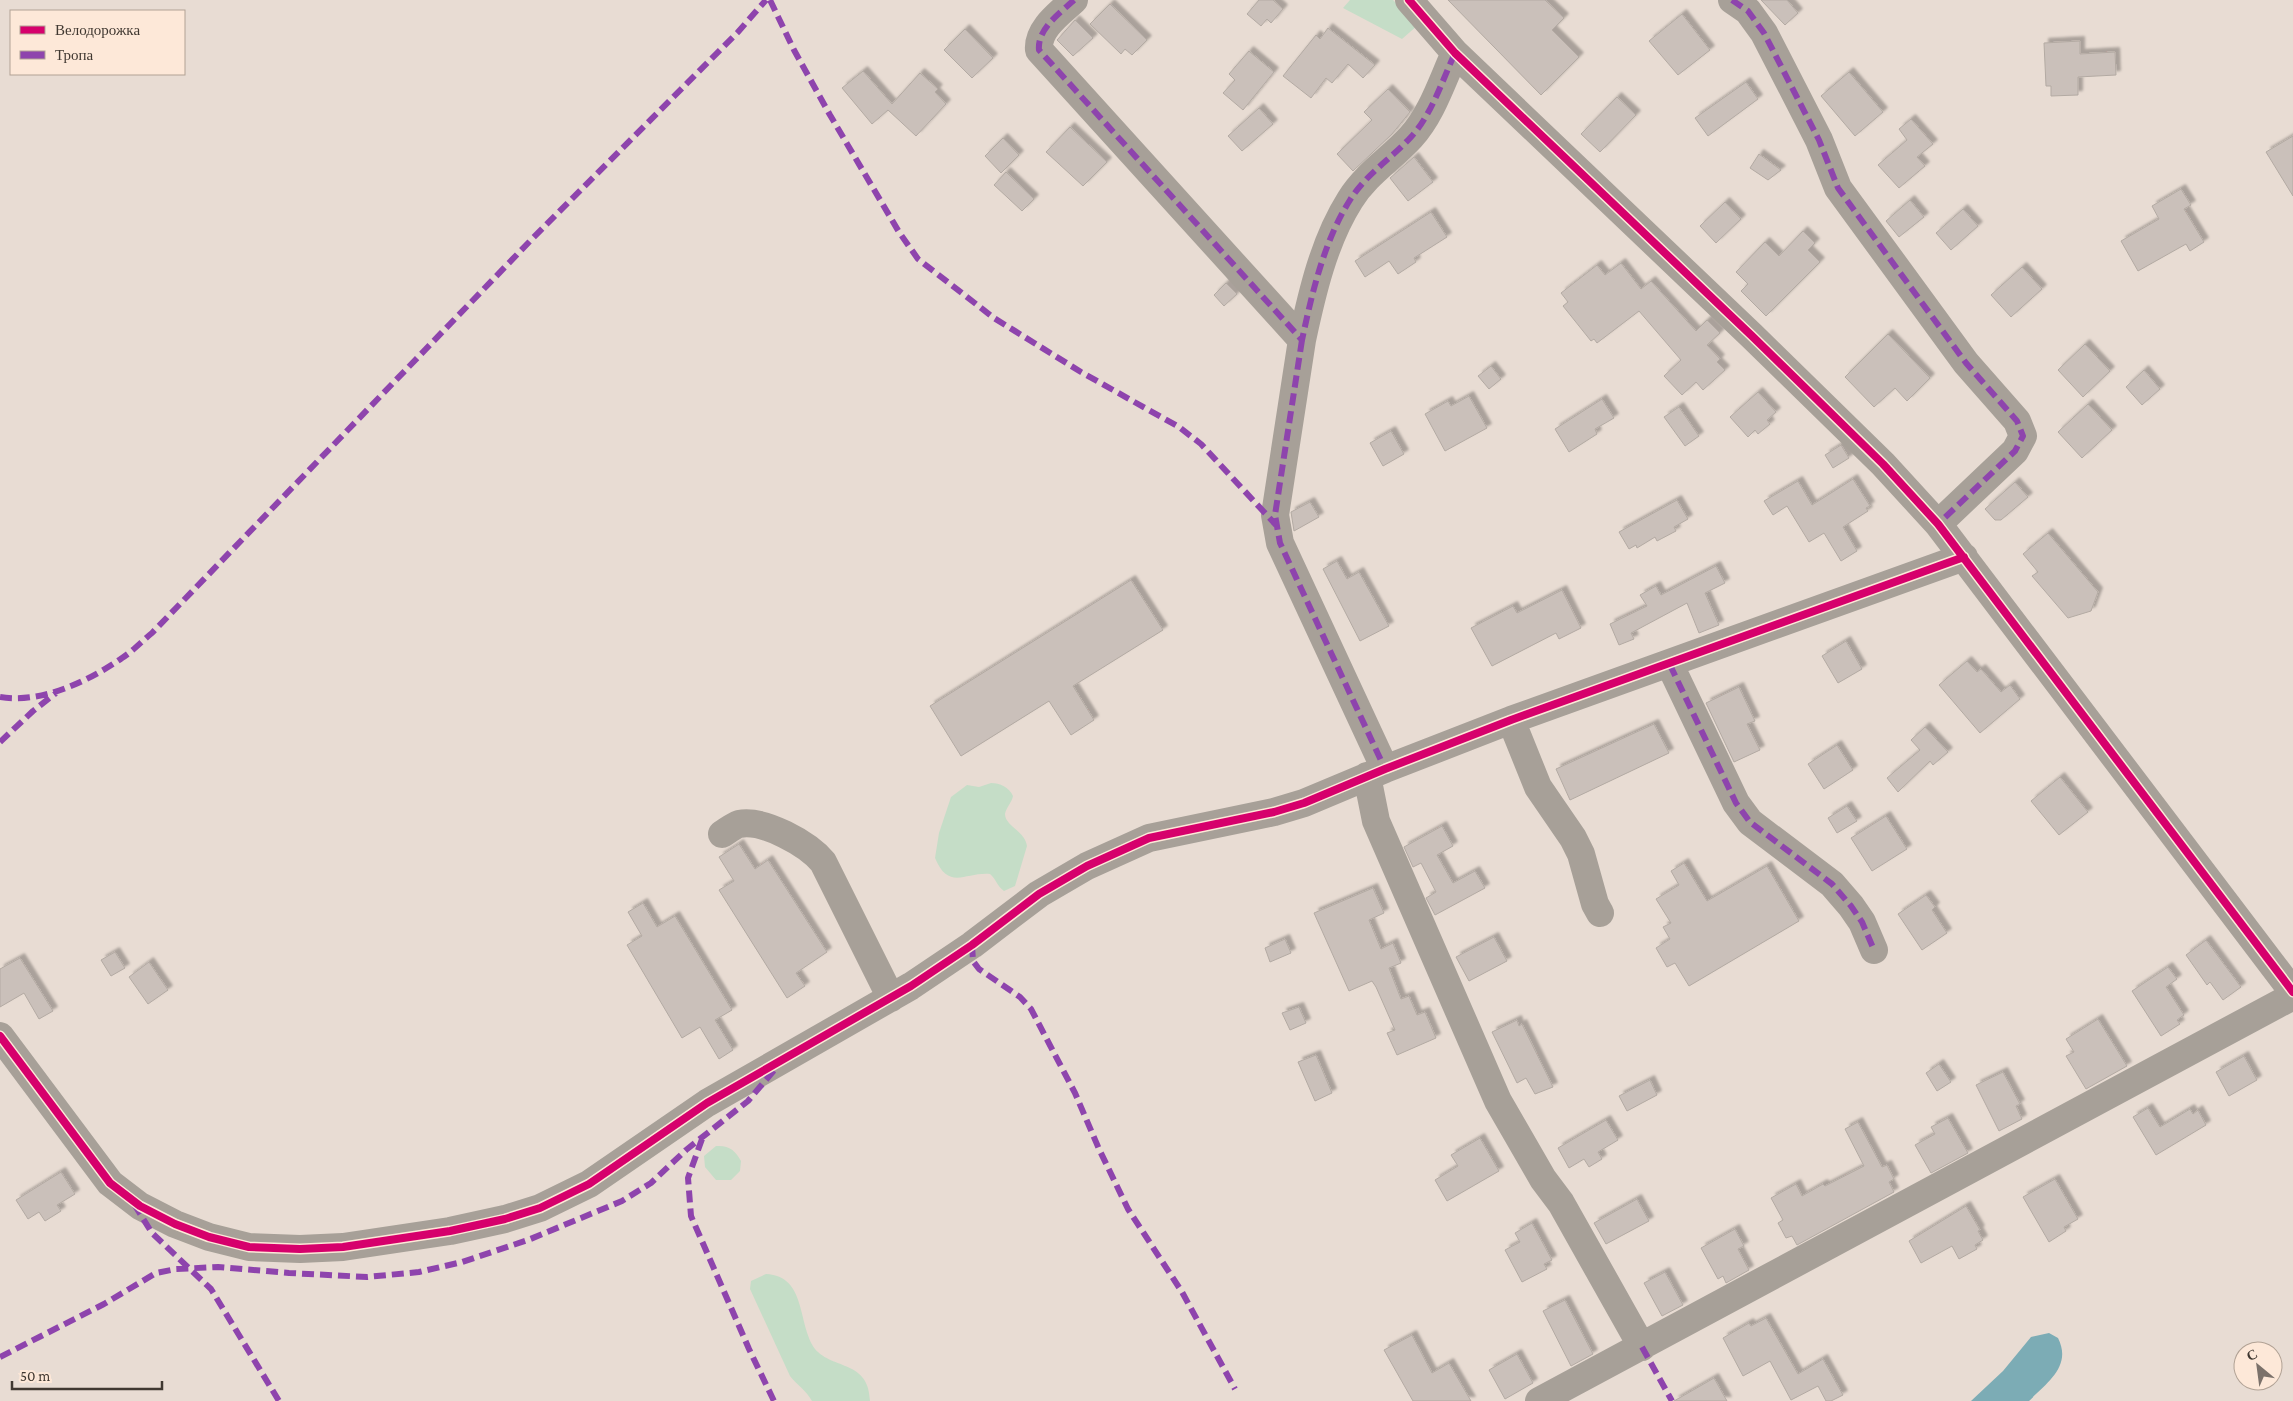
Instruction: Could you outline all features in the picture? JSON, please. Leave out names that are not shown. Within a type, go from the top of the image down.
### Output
[{"type":"street","points":[[1074,0],[1045,29],[1038,43],[1039,50],[1302,340]]},
{"type":"street","points":[[1409,0],[1454,53],[1766,349],[1883,464],[1938,524],[2293,992]]},
{"type":"street","points":[[1732,0],[1748,11],[1764,33],[1819,140],[1838,188],[1966,363],[2017,420],[2023,436],[2015,451],[1938,524]]},
{"type":"street","points":[[1454,53],[1424,121],[1411,137],[1367,178],[1343,212],[1329,245],[1310,299],[1302,340],[1275,515],[1276,525],[1280,543],[1376,773],[1376,821],[1498,1101],[1543,1179],[1561,1203],[1642,1347]]},
{"type":"street","points":[[0,1036],[110,1183],[140,1206],[175,1224],[209,1237],[249,1247],[300,1249],[343,1247],[505,1219],[540,1208],[589,1184],[707,1103],[891,998],[972,945],[1039,894],[1087,866],[1149,838],[1274,812],[1304,803],[1511,720],[1670,665],[1794,617],[1964,557]]},
{"type":"street","points":[[1670,665],[1736,803],[1750,822],[1832,884],[1862,922],[1874,950]]},
{"type":"street","points":[[1511,720],[1538,788],[1573,838],[1581,854],[1595,904],[1600,913]]},
{"type":"street","points":[[722,834],[738,824],[752,824],[768,828],[801,842],[816,853],[824,862],[891,998]]},
{"type":"street","points":[[1539,1401],[2293,996]]},
{"type":"green space","points":[[1350,0],[1393,0],[1418,25],[1402,39],[1343,8]]},
{"type":"green space","points":[[991,783],[1004,786],[1013,796],[1005,814],[1006,818],[1023,836],[1027,846],[1015,886],[1004,891],[990,874],[952,877],[940,868],[935,858],[939,833],[951,797],[967,785],[979,787]]},
{"type":"green space","points":[[716,1146],[725,1146],[731,1149],[741,1161],[740,1171],[731,1180],[716,1180],[705,1167],[704,1156]]},
{"type":"green space","points":[[766,1274],[779,1277],[788,1283],[795,1292],[809,1339],[815,1349],[822,1356],[857,1372],[864,1379],[870,1401],[812,1401],[790,1376],[750,1289],[751,1281]]},
{"type":"water","points":[[2049,1333],[2058,1338],[2062,1348],[2060,1365],[2050,1380],[2029,1401],[1971,1401],[2003,1371],[2031,1337]]},
{"type":"building","points":[[1259,0],[1273,0],[1283,9],[1271,23],[1267,19],[1261,26],[1247,14]]},
{"type":"building","points":[[1448,0],[1545,0],[1564,18],[1552,30],[1579,57],[1541,95]]},
{"type":"building","points":[[1761,0],[1787,0],[1798,13],[1785,25]]},
{"type":"building","points":[[1110,4],[1147,40],[1132,55],[1125,49],[1121,54],[1090,24]]},
{"type":"building","points":[[1682,14],[1710,50],[1678,75],[1649,41]]},
{"type":"building","points":[[1075,20],[1093,38],[1073,56],[1057,40]]},
{"type":"building","points":[[1328,28],[1375,65],[1363,78],[1348,64],[1332,83],[1326,78],[1311,98],[1283,76],[1316,35],[1320,39]]},
{"type":"building","points":[[965,29],[993,58],[972,78],[944,50]]},
{"type":"building","points":[[2080,41],[2080,54],[2115,52],[2116,75],[2078,77],[2078,95],[2051,96],[2051,86],[2046,86],[2044,43]]},
{"type":"building","points":[[1249,51],[1274,72],[1243,110],[1223,93],[1235,80],[1229,74]]},
{"type":"building","points":[[863,71],[892,104],[920,73],[938,89],[935,92],[946,104],[916,136],[888,110],[872,124],[842,88]]},
{"type":"building","points":[[1849,72],[1883,112],[1855,136],[1821,96]]},
{"type":"building","points":[[1746,82],[1758,99],[1708,136],[1695,118]]},
{"type":"building","points":[[1388,89],[1410,112],[1392,134],[1353,171],[1337,154],[1372,120],[1364,112]]},
{"type":"building","points":[[1617,97],[1636,115],[1600,152],[1581,134]]},
{"type":"building","points":[[1259,108],[1273,124],[1242,151],[1228,136]]},
{"type":"building","points":[[1911,119],[1933,144],[1917,157],[1925,166],[1899,188],[1878,165],[1907,140],[1899,129]]},
{"type":"building","points":[[1070,127],[1107,162],[1083,186],[1046,152]]},
{"type":"building","points":[[2293,136],[2293,196],[2266,152]]},
{"type":"building","points":[[1003,138],[1019,155],[1001,173],[985,156]]},
{"type":"building","points":[[1759,154],[1781,170],[1768,180],[1750,168]]},
{"type":"building","points":[[1414,157],[1433,182],[1408,201],[1390,178]]},
{"type":"building","points":[[1006,172],[1034,199],[1022,211],[994,185]]},
{"type":"building","points":[[2181,189],[2191,205],[2184,209],[2204,242],[2190,251],[2186,244],[2138,271],[2121,241],[2159,219],[2152,206]]},
{"type":"building","points":[[1910,200],[1924,217],[1899,237],[1886,221]]},
{"type":"building","points":[[1725,202],[1741,219],[1716,243],[1700,226]]},
{"type":"building","points":[[1963,209],[1978,226],[1951,250],[1936,233]]},
{"type":"building","points":[[1431,212],[1447,237],[1414,258],[1416,262],[1398,274],[1389,261],[1365,277],[1355,261]]},
{"type":"building","points":[[1803,231],[1815,243],[1808,250],[1820,262],[1766,316],[1741,291],[1748,284],[1736,272],[1765,242],[1779,256]]},
{"type":"building","points":[[1621,263],[1641,289],[1651,281],[1696,331],[1707,320],[1720,333],[1707,345],[1720,359],[1717,362],[1725,370],[1703,390],[1696,382],[1682,395],[1664,376],[1681,360],[1639,311],[1597,343],[1594,339],[1591,341],[1563,306],[1568,302],[1561,293],[1597,265],[1605,275]]},
{"type":"building","points":[[2022,267],[2042,289],[2011,317],[1991,295]]},
{"type":"building","points":[[1226,283],[1237,294],[1224,306],[1214,295]]},
{"type":"building","points":[[1888,334],[1930,378],[1907,401],[1895,388],[1874,407],[1845,377]]},
{"type":"building","points":[[2085,344],[2110,371],[2083,397],[2058,370]]},
{"type":"building","points":[[1491,366],[1501,379],[1489,389],[1478,376]]},
{"type":"building","points":[[2144,370],[2160,389],[2142,405],[2126,387]]},
{"type":"building","points":[[1758,392],[1776,412],[1767,420],[1770,424],[1758,434],[1755,430],[1748,437],[1730,417]]},
{"type":"building","points":[[1469,396],[1487,428],[1445,451],[1425,414],[1448,401],[1451,406]]},
{"type":"building","points":[[1602,399],[1614,418],[1595,429],[1597,434],[1569,452],[1555,429]]},
{"type":"building","points":[[2088,404],[2112,430],[2082,458],[2058,432]]},
{"type":"building","points":[[1679,407],[1699,436],[1685,446],[1664,417]]},
{"type":"building","points":[[1391,431],[1404,454],[1383,466],[1370,443]]},
{"type":"building","points":[[1841,445],[1849,458],[1833,468],[1825,455]]},
{"type":"building","points":[[1853,479],[1870,506],[1866,508],[1868,511],[1843,527],[1857,551],[1841,561],[1824,533],[1809,542],[1787,506],[1773,515],[1764,501],[1798,481],[1812,505]]},
{"type":"building","points":[[2015,482],[2028,497],[2001,520],[1995,520],[1985,509]]},
{"type":"building","points":[[1677,500],[1688,519],[1674,527],[1676,531],[1657,541],[1655,537],[1637,548],[1636,545],[1629,549],[1619,532]]},
{"type":"building","points":[[1310,502],[1319,517],[1294,531],[1291,512]]},
{"type":"building","points":[[2048,533],[2098,592],[2091,611],[2068,618],[2032,576],[2038,572],[2023,554]]},
{"type":"building","points":[[1337,561],[1347,579],[1359,572],[1389,626],[1360,641],[1323,569]]},
{"type":"building","points":[[1716,566],[1725,583],[1705,593],[1719,625],[1699,633],[1687,603],[1631,633],[1634,639],[1619,645],[1610,624],[1647,606],[1640,595],[1656,586],[1661,595]]},
{"type":"building","points":[[1131,580],[1163,630],[1073,686],[1094,720],[1071,735],[1049,701],[961,756],[930,706]]},
{"type":"building","points":[[1562,590],[1581,628],[1559,639],[1556,633],[1492,666],[1471,628],[1513,606],[1517,613]]},
{"type":"building","points":[[1846,641],[1862,669],[1838,683],[1822,656]]},
{"type":"building","points":[[1967,661],[1977,672],[1981,669],[2001,692],[2010,685],[2020,699],[1980,733],[1939,685]]},
{"type":"building","points":[[1739,687],[1755,721],[1747,724],[1760,750],[1734,762],[1706,703]]},
{"type":"building","points":[[1654,724],[1669,753],[1570,800],[1556,769]]},
{"type":"building","points":[[1925,727],[1948,752],[1933,765],[1930,761],[1898,792],[1887,778],[1920,750],[1911,740]]},
{"type":"building","points":[[1837,745],[1853,770],[1824,789],[1808,764]]},
{"type":"building","points":[[2060,777],[2088,812],[2059,835],[2031,801]]},
{"type":"building","points":[[1847,806],[1857,821],[1837,833],[1828,818]]},
{"type":"building","points":[[1886,816],[1907,849],[1872,871],[1851,838]]},
{"type":"building","points":[[1442,826],[1453,846],[1437,855],[1453,883],[1475,871],[1485,888],[1435,915],[1426,898],[1436,892],[1421,863],[1413,867],[1404,847]]},
{"type":"building","points":[[739,844],[755,869],[768,860],[827,952],[796,973],[805,986],[787,998],[719,890],[734,881],[719,857]]},
{"type":"building","points":[[1684,863],[1707,901],[1767,866],[1799,921],[1689,986],[1675,963],[1667,967],[1656,948],[1670,939],[1663,927],[1671,923],[1656,899],[1679,885],[1671,871]]},
{"type":"building","points":[[1373,888],[1384,913],[1369,920],[1381,949],[1393,943],[1401,963],[1389,968],[1401,999],[1409,996],[1417,1015],[1425,1012],[1436,1038],[1397,1055],[1387,1033],[1395,1030],[1376,987],[1372,981],[1349,991],[1314,913]]},
{"type":"building","points":[[1926,895],[1935,907],[1932,910],[1947,933],[1922,950],[1898,914]]},
{"type":"building","points":[[643,903],[657,927],[675,916],[732,1010],[715,1020],[733,1050],[719,1059],[700,1027],[682,1038],[627,945],[642,936],[628,912]]},
{"type":"building","points":[[1494,937],[1507,961],[1469,981],[1456,957]]},
{"type":"building","points":[[1285,939],[1291,953],[1270,962],[1265,948]]},
{"type":"building","points":[[2206,940],[2241,987],[2223,1000],[2210,982],[2207,985],[2186,955]]},
{"type":"building","points":[[115,952],[125,968],[111,976],[101,960]]},
{"type":"building","points":[[20,958],[53,1011],[39,1019],[24,993],[0,1007],[0,969]]},
{"type":"building","points":[[149,962],[168,990],[148,1004],[129,977]]},
{"type":"building","points":[[2168,967],[2177,979],[2166,987],[2184,1015],[2177,1020],[2180,1024],[2161,1036],[2132,991]]},
{"type":"building","points":[[1299,1007],[1306,1023],[1290,1030],[1282,1013]]},
{"type":"building","points":[[2098,1019],[2127,1066],[2086,1089],[2066,1056],[2074,1052],[2066,1039]]},
{"type":"building","points":[[1517,1020],[1519,1026],[1522,1024],[1553,1087],[1535,1094],[1526,1078],[1517,1083],[1492,1032]]},
{"type":"building","points":[[1316,1055],[1332,1093],[1315,1101],[1298,1062]]},
{"type":"building","points":[[2244,1056],[2257,1080],[2229,1096],[2216,1072]]},
{"type":"building","points":[[1939,1064],[1951,1082],[1937,1091],[1926,1073]]},
{"type":"building","points":[[2003,1072],[2020,1104],[2016,1106],[2022,1119],[1999,1131],[1976,1085]]},
{"type":"building","points":[[1650,1080],[1657,1095],[1627,1111],[1619,1096]]},
{"type":"building","points":[[2148,1108],[2160,1127],[2190,1109],[2193,1114],[2198,1110],[2206,1125],[2156,1155],[2133,1117]]},
{"type":"building","points":[[1948,1118],[1968,1153],[1931,1173],[1915,1145],[1935,1134],[1931,1127]]},
{"type":"building","points":[[1606,1120],[1618,1140],[1598,1152],[1602,1159],[1589,1167],[1584,1159],[1569,1168],[1558,1148]]},
{"type":"building","points":[[1858,1122],[1882,1167],[1887,1165],[1894,1179],[1889,1182],[1894,1192],[1797,1245],[1792,1236],[1786,1238],[1778,1223],[1783,1220],[1771,1198],[1796,1184],[1802,1196],[1823,1184],[1825,1186],[1864,1166],[1845,1129]]},
{"type":"building","points":[[1480,1138],[1499,1171],[1447,1201],[1435,1180],[1458,1166],[1451,1155]]},
{"type":"building","points":[[61,1172],[75,1194],[57,1205],[61,1211],[45,1221],[39,1212],[28,1219],[16,1200]]},
{"type":"building","points":[[2055,1179],[2078,1219],[2064,1227],[2066,1231],[2049,1242],[2023,1197]]},
{"type":"building","points":[[1637,1199],[1649,1221],[1606,1244],[1594,1223]]},
{"type":"building","points":[[1966,1206],[1980,1230],[1978,1231],[1983,1240],[1975,1245],[1977,1249],[1959,1259],[1952,1246],[1921,1263],[1909,1241]]},
{"type":"building","points":[[1532,1223],[1552,1260],[1544,1264],[1547,1269],[1522,1282],[1505,1250],[1520,1242],[1515,1233]]},
{"type":"building","points":[[1735,1229],[1744,1246],[1738,1249],[1749,1270],[1726,1283],[1723,1276],[1718,1279],[1701,1248]]},
{"type":"building","points":[[1665,1272],[1683,1305],[1662,1316],[1644,1283]]},
{"type":"building","points":[[1565,1300],[1593,1354],[1571,1366],[1543,1311]]},
{"type":"building","points":[[1766,1318],[1798,1374],[1823,1359],[1843,1395],[1831,1401],[1826,1401],[1818,1386],[1791,1400],[1770,1361],[1743,1376],[1723,1338],[1749,1323],[1751,1326]]},
{"type":"building","points":[[1412,1335],[1432,1373],[1449,1363],[1471,1401],[1413,1401],[1384,1350]]},
{"type":"building","points":[[1517,1354],[1533,1383],[1505,1399],[1489,1370]]},
{"type":"building","points":[[1714,1378],[1727,1401],[1674,1401]]},
{"type":"marked path","points":[[0,697],[32,697],[64,689],[109,667],[152,633],[532,239],[738,32],[766,0]]},
{"type":"marked path","points":[[770,0],[794,50],[830,115],[899,232],[918,259],[994,318],[1081,372],[1179,427],[1201,444],[1276,525]]},
{"type":"marked path","points":[[1074,0],[1050,22],[1039,42],[1039,50],[1302,340],[1320,268],[1341,216],[1363,182],[1411,137],[1425,118],[1455,53]]},
{"type":"marked path","points":[[1732,0],[1748,11],[1764,33],[1819,140],[1838,188],[1966,363],[2017,421],[2023,436],[2015,451],[1938,524]]},
{"type":"marked path","points":[[1302,340],[1275,515],[1280,543],[1385,769]]},
{"type":"marked path","points":[[1670,665],[1736,803],[1750,822],[1832,884],[1862,922],[1874,950]]},
{"type":"marked path","points":[[0,742],[33,711],[56,693]]},
{"type":"marked path","points":[[972,945],[973,961],[979,969],[1020,997],[1031,1009],[1075,1093],[1128,1209],[1182,1292],[1235,1389]]},
{"type":"marked path","points":[[0,1357],[104,1304],[156,1273],[176,1269],[218,1267],[367,1277],[419,1272],[462,1262],[528,1240],[622,1201],[651,1183],[686,1150],[748,1101],[776,1068]]},
{"type":"marked path","points":[[702,1139],[688,1178],[691,1216],[749,1349],[774,1401]]},
{"type":"marked path","points":[[134,1204],[152,1233],[211,1289],[279,1401]]},
{"type":"marked path","points":[[1642,1347],[1672,1401]]},
{"type":"cycle path","points":[[1409,0],[1455,53],[1752,336],[1883,464],[1938,524],[2293,992]]},
{"type":"cycle path","points":[[0,1036],[110,1183],[140,1206],[175,1224],[209,1237],[249,1247],[300,1249],[343,1247],[450,1231],[505,1219],[540,1208],[589,1184],[707,1103],[911,986],[972,945],[1039,894],[1087,866],[1149,838],[1274,812],[1304,803],[1511,720],[1964,557]]}]
